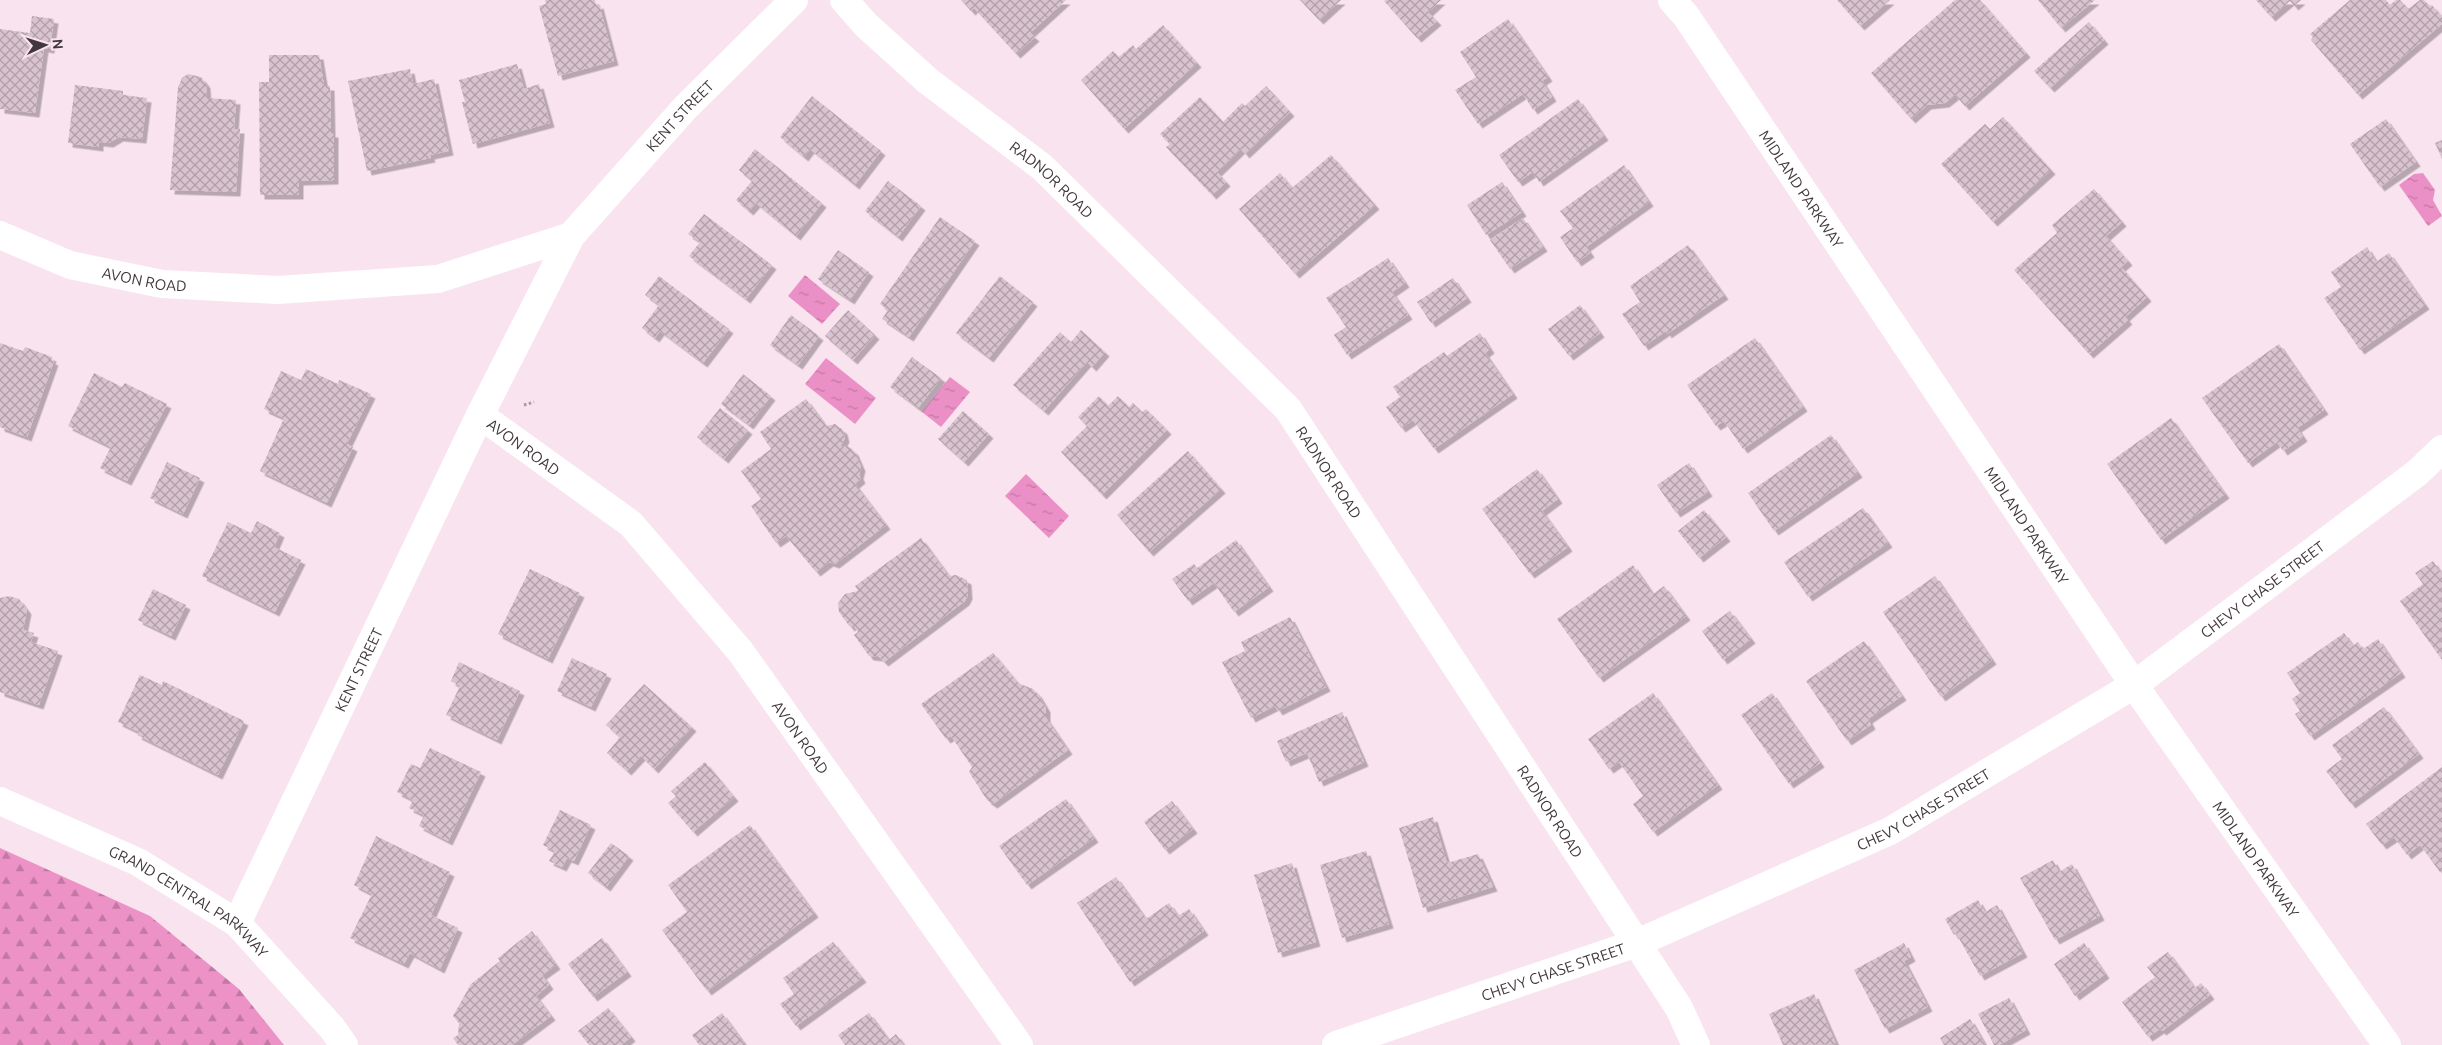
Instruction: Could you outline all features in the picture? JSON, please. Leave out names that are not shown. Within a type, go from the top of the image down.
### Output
[{"type":"street","name":"KENT STREET","points":[[572,236],[685,108],[794,0]]},
{"type":"street","name":"RADNOR ROAD","points":[[844,0],[866,25],[928,81],[1042,167],[1288,409],[1679,1008],[1696,1045]]},
{"type":"street","name":"MIDLAND PARKWAY","points":[[1672,0],[1686,16],[2134,685],[2387,1045]]},
{"type":"street","name":"AVON ROAD","points":[[0,235],[70,265],[162,284],[278,290],[438,279],[572,236]]},
{"type":"street","name":"AVON ROAD","points":[[572,236],[480,415],[631,524],[734,644],[1018,1045]]},
{"type":"street","name":"KENT STREET","points":[[237,923],[480,415]]},
{"type":"street","name":"CHEVY CHASE STREET","points":[[1336,1045],[1637,943],[1890,831],[2134,685],[2417,473],[2442,449]]},
{"type":"street","name":"GRAND CENTRAL PARKWAY","points":[[0,801],[138,862],[237,923],[332,1028],[344,1045]]},
{"type":"green space","points":[[0,848],[150,916],[239,989],[284,1045],[0,1045]]},
{"type":"water","points":[[2423,173],[2435,190],[2433,200],[2442,216],[2428,226],[2399,185],[2414,174]]},
{"type":"water","points":[[805,275],[840,304],[822,324],[788,296]]},
{"type":"water","points":[[826,358],[876,398],[855,424],[805,384]]},
{"type":"water","points":[[950,377],[970,392],[941,427],[922,412]]},
{"type":"water","points":[[1026,474],[1069,516],[1049,538],[1005,496]]},
{"type":"building","points":[[545,0],[595,0],[596,5],[599,4],[614,61],[558,76],[539,6],[546,4]]},
{"type":"building","points":[[961,0],[1066,0],[1030,33],[1035,37],[1016,54],[974,8],[971,11]]},
{"type":"building","points":[[1300,0],[1341,0],[1319,20]]},
{"type":"building","points":[[1441,0],[1428,12],[1437,21],[1417,38],[1384,1]]},
{"type":"building","points":[[1837,0],[1890,0],[1860,26]]},
{"type":"building","points":[[1955,0],[1980,0],[2026,53],[1965,106],[1955,95],[1945,103],[1927,105],[1911,119],[1871,73]]},
{"type":"building","points":[[2038,0],[2095,0],[2061,28]]},
{"type":"building","points":[[2256,0],[2301,0],[2294,6],[2290,1],[2271,17]]},
{"type":"building","points":[[2350,0],[2386,0],[2390,5],[2396,0],[2400,0],[2408,9],[2420,0],[2424,0],[2430,6],[2432,5],[2442,17],[2442,24],[2358,95],[2311,40],[2313,37],[2310,34]]},
{"type":"building","points":[[32,16],[54,19],[50,49],[44,48],[35,113],[0,109],[0,29],[30,33]]},
{"type":"building","points":[[1508,19],[1548,77],[1542,81],[1552,97],[1533,110],[1523,94],[1478,124],[1455,90],[1476,77],[1460,52]]},
{"type":"building","points":[[2089,22],[2104,40],[2050,88],[2034,71]]},
{"type":"building","points":[[1163,25],[1197,63],[1124,129],[1081,80],[1113,51],[1119,57],[1133,45],[1136,49]]},
{"type":"building","points":[[269,55],[319,55],[324,86],[330,86],[331,133],[334,133],[334,180],[299,181],[299,195],[260,195],[259,82],[269,82]]},
{"type":"building","points":[[517,64],[524,89],[539,84],[550,123],[473,144],[462,102],[465,102],[459,80]]},
{"type":"building","points":[[410,69],[413,84],[434,79],[449,151],[430,155],[431,158],[367,171],[348,81]]},
{"type":"building","points":[[188,74],[201,77],[206,84],[207,98],[236,100],[234,129],[240,129],[236,192],[170,190],[178,87],[182,78]]},
{"type":"building","points":[[75,85],[123,91],[123,95],[147,98],[142,139],[119,137],[109,143],[99,142],[99,147],[68,143]]},
{"type":"building","points":[[1266,86],[1290,112],[1245,154],[1241,149],[1217,172],[1226,182],[1212,195],[1166,147],[1170,144],[1160,134],[1200,97],[1223,122],[1242,103],[1245,106]]},
{"type":"building","points":[[812,96],[881,151],[855,185],[810,149],[804,157],[780,137]]},
{"type":"building","points":[[1578,99],[1604,136],[1539,182],[1533,172],[1518,182],[1499,155]]},
{"type":"building","points":[[2003,117],[2051,170],[1993,222],[1941,164],[1985,124],[1990,129]]},
{"type":"building","points":[[2386,119],[2416,162],[2380,187],[2350,144]]},
{"type":"building","points":[[2442,140],[2442,159],[2435,143]]},
{"type":"building","points":[[755,149],[822,203],[796,236],[756,203],[749,211],[736,200],[752,181],[739,170]]},
{"type":"building","points":[[1331,155],[1375,205],[1295,274],[1239,209],[1280,173],[1292,188]]},
{"type":"building","points":[[1624,165],[1649,202],[1586,247],[1590,253],[1577,262],[1560,237],[1573,228],[1560,211]]},
{"type":"building","points":[[888,181],[921,206],[898,237],[865,211]]},
{"type":"building","points":[[1502,182],[1522,212],[1486,235],[1467,205]]},
{"type":"building","points":[[2094,189],[2122,222],[2106,236],[2128,261],[2121,267],[2147,297],[2125,317],[2128,320],[2089,354],[2014,270],[2057,233],[2052,225]]},
{"type":"building","points":[[704,214],[772,265],[746,299],[689,256],[700,242],[688,234]]},
{"type":"building","points":[[940,217],[975,241],[909,337],[882,319],[888,310],[880,304]]},
{"type":"building","points":[[1523,218],[1543,247],[1510,269],[1490,240]]},
{"type":"building","points":[[1688,245],[1724,295],[1667,334],[1666,331],[1644,346],[1622,314],[1640,302],[1630,286]]},
{"type":"building","points":[[2367,247],[2376,262],[2389,253],[2425,305],[2360,350],[2324,298],[2341,287],[2331,272]]},
{"type":"building","points":[[838,250],[869,272],[850,300],[818,279]]},
{"type":"building","points":[[1388,258],[1405,283],[1392,292],[1408,315],[1347,355],[1334,335],[1346,327],[1326,298]]},
{"type":"building","points":[[659,276],[729,329],[703,363],[660,331],[655,338],[642,328],[659,305],[645,295]]},
{"type":"building","points":[[1000,276],[1033,302],[989,358],[956,333]]},
{"type":"building","points":[[1453,278],[1467,298],[1431,323],[1417,302]]},
{"type":"building","points":[[1580,305],[1600,333],[1569,356],[1548,329]]},
{"type":"building","points":[[848,310],[875,335],[853,360],[825,336]]},
{"type":"building","points":[[791,315],[819,336],[798,365],[770,345]]},
{"type":"building","points":[[1081,330],[1105,352],[1092,367],[1087,362],[1044,411],[1013,385],[1060,332],[1071,342]]},
{"type":"building","points":[[1480,333],[1490,349],[1485,353],[1513,394],[1434,449],[1413,420],[1401,428],[1386,407],[1400,397],[1393,387],[1444,352],[1447,356]]},
{"type":"building","points":[[1755,338],[1803,407],[1743,449],[1724,421],[1716,426],[1687,385]]},
{"type":"building","points":[[0,343],[23,351],[25,347],[52,357],[51,360],[54,361],[27,437],[0,427]]},
{"type":"building","points":[[2279,344],[2324,410],[2297,428],[2303,437],[2296,442],[2283,451],[2277,442],[2248,463],[2202,398]]},
{"type":"building","points":[[912,357],[941,378],[918,408],[890,387]]},
{"type":"building","points":[[306,369],[338,384],[339,380],[371,394],[347,444],[353,447],[327,503],[260,471],[284,418],[264,409],[281,371],[301,380]]},
{"type":"building","points":[[94,373],[122,387],[125,383],[167,404],[127,481],[100,468],[111,447],[68,426]]},
{"type":"building","points":[[743,374],[771,396],[749,425],[721,404]]},
{"type":"building","points":[[1099,396],[1108,406],[1118,396],[1129,407],[1133,403],[1142,412],[1146,409],[1167,430],[1102,495],[1061,452],[1087,426],[1078,417]]},
{"type":"building","points":[[806,399],[826,426],[835,424],[843,430],[845,438],[840,447],[848,446],[854,451],[861,467],[859,475],[861,479],[855,484],[886,525],[835,564],[829,562],[816,572],[786,536],[776,543],[751,506],[761,499],[741,471],[771,449],[760,432]]},
{"type":"building","points":[[720,408],[748,430],[724,459],[697,437]]},
{"type":"building","points":[[963,411],[989,434],[964,462],[938,439]]},
{"type":"building","points":[[2171,418],[2225,494],[2161,540],[2107,464]]},
{"type":"building","points":[[1831,435],[1858,473],[1774,531],[1748,493]]},
{"type":"building","points":[[1188,451],[1221,489],[1149,552],[1117,515]]},
{"type":"building","points":[[167,462],[200,478],[183,514],[150,498]]},
{"type":"building","points":[[1689,463],[1708,492],[1676,513],[1657,485]]},
{"type":"building","points":[[1537,469],[1558,499],[1542,511],[1568,547],[1530,574],[1482,509]]},
{"type":"building","points":[[1863,508],[1888,543],[1808,597],[1784,562]]},
{"type":"building","points":[[1704,510],[1726,537],[1699,558],[1678,531]]},
{"type":"building","points":[[257,521],[280,533],[274,547],[301,560],[275,612],[202,576],[228,522],[251,533]]},
{"type":"building","points":[[921,538],[949,576],[956,575],[967,580],[968,595],[965,601],[884,662],[879,657],[869,656],[854,635],[858,632],[853,625],[850,627],[839,612],[838,603],[845,594],[858,591],[855,586]]},
{"type":"building","points":[[1236,540],[1269,587],[1234,612],[1214,583],[1188,601],[1172,579],[1194,564],[1197,568]]},
{"type":"building","points":[[2433,561],[2442,574],[2442,660],[2400,601],[2423,584],[2415,573]]},
{"type":"building","points":[[1633,565],[1653,594],[1664,586],[1686,616],[1599,678],[1557,619]]},
{"type":"building","points":[[530,569],[580,593],[548,659],[498,634]]},
{"type":"building","points":[[1935,576],[1992,660],[1941,697],[1883,612]]},
{"type":"building","points":[[153,589],[186,605],[171,636],[138,620]]},
{"type":"building","points":[[9,596],[19,599],[27,610],[23,630],[34,633],[31,642],[58,651],[39,705],[0,692],[0,598]]},
{"type":"building","points":[[1730,611],[1751,639],[1723,660],[1702,631]]},
{"type":"building","points":[[1290,617],[1326,687],[1278,711],[1275,706],[1251,718],[1222,662],[1245,651],[1241,642]]},
{"type":"building","points":[[2344,633],[2353,646],[2358,642],[2363,649],[2378,639],[2401,673],[2310,736],[2295,714],[2300,711],[2292,699],[2300,693],[2287,673]]},
{"type":"building","points":[[1864,641],[1902,696],[1868,719],[1871,725],[1847,741],[1806,681]]},
{"type":"building","points":[[993,653],[1018,683],[1033,689],[1038,694],[1046,708],[1046,718],[1068,750],[993,804],[987,800],[969,772],[972,767],[951,736],[946,739],[921,704]]},
{"type":"building","points":[[572,658],[607,674],[591,707],[557,691]]},
{"type":"building","points":[[459,662],[520,691],[497,740],[446,715],[460,686],[451,681]]},
{"type":"building","points":[[140,675],[162,685],[163,681],[244,721],[218,775],[137,735],[139,732],[118,722]]},
{"type":"building","points":[[644,684],[692,727],[654,769],[641,756],[627,771],[607,753],[620,737],[606,725]]},
{"type":"building","points":[[1653,693],[1718,785],[1653,832],[1633,804],[1643,796],[1619,762],[1609,769],[1588,739]]},
{"type":"building","points":[[1772,693],[1820,763],[1789,784],[1741,715]]},
{"type":"building","points":[[2384,707],[2419,754],[2351,804],[2326,771],[2342,759],[2332,745]]},
{"type":"building","points":[[1342,712],[1364,762],[1319,782],[1307,753],[1286,762],[1277,741]]},
{"type":"building","points":[[430,748],[481,772],[448,841],[419,826],[424,815],[409,808],[413,800],[397,792],[411,764],[420,768]]},
{"type":"building","points":[[705,762],[734,797],[693,832],[668,803],[676,796],[671,791]]},
{"type":"building","points":[[2442,767],[2442,871],[2440,872],[2420,845],[2407,855],[2394,837],[2382,845],[2366,824]]},
{"type":"building","points":[[1066,799],[1094,838],[1027,885],[999,846]]},
{"type":"building","points":[[1172,801],[1193,829],[1165,850],[1144,822]]},
{"type":"building","points":[[560,810],[591,825],[574,861],[567,858],[562,867],[549,861],[555,851],[543,845]]},
{"type":"building","points":[[1433,817],[1447,863],[1478,854],[1493,887],[1423,908],[1399,828]]},
{"type":"building","points":[[750,825],[814,913],[707,991],[662,930],[687,912],[668,885]]},
{"type":"building","points":[[376,836],[450,872],[431,915],[458,928],[440,969],[410,953],[404,964],[350,938],[372,894],[354,885]]},
{"type":"building","points":[[611,843],[629,856],[606,887],[588,873]]},
{"type":"building","points":[[1366,851],[1389,924],[1342,938],[1320,865]]},
{"type":"building","points":[[2053,860],[2059,872],[2072,864],[2100,916],[2055,940],[2020,878]]},
{"type":"building","points":[[1292,863],[1316,942],[1278,953],[1254,875]]},
{"type":"building","points":[[1116,877],[1146,919],[1169,903],[1178,916],[1189,909],[1204,931],[1130,982],[1077,903]]},
{"type":"building","points":[[1978,900],[1985,912],[1997,905],[2023,953],[1980,976],[1956,933],[1954,935],[1945,919]]},
{"type":"building","points":[[532,931],[556,965],[542,975],[549,985],[536,996],[551,1016],[512,1045],[458,1045],[453,1038],[458,1035],[459,1023],[453,1016],[471,984],[500,961],[498,958]]},
{"type":"building","points":[[602,938],[627,972],[593,997],[568,964]]},
{"type":"building","points":[[833,942],[862,978],[796,1026],[780,1004],[794,994],[783,978]]},
{"type":"building","points":[[1904,943],[1911,957],[1904,961],[1928,1007],[1885,1029],[1854,970]]},
{"type":"building","points":[[2084,943],[2105,974],[2075,996],[2054,964]]},
{"type":"building","points":[[2168,952],[2195,988],[2201,983],[2210,995],[2162,1031],[2160,1029],[2148,1037],[2122,1002],[2155,977],[2147,967]]},
{"type":"building","points":[[1814,994],[1836,1044],[1783,1045],[1769,1014]]},
{"type":"building","points":[[2009,998],[2026,1030],[1999,1045],[1994,1045],[1978,1014]]},
{"type":"building","points":[[608,1008],[631,1037],[621,1045],[589,1045],[578,1031]]},
{"type":"building","points":[[722,1013],[744,1043],[741,1045],[699,1045],[692,1035]]},
{"type":"building","points":[[869,1013],[889,1040],[896,1034],[904,1045],[845,1045],[838,1035]]},
{"type":"building","points":[[1970,1019],[1985,1045],[1944,1045],[1940,1038]]}]
